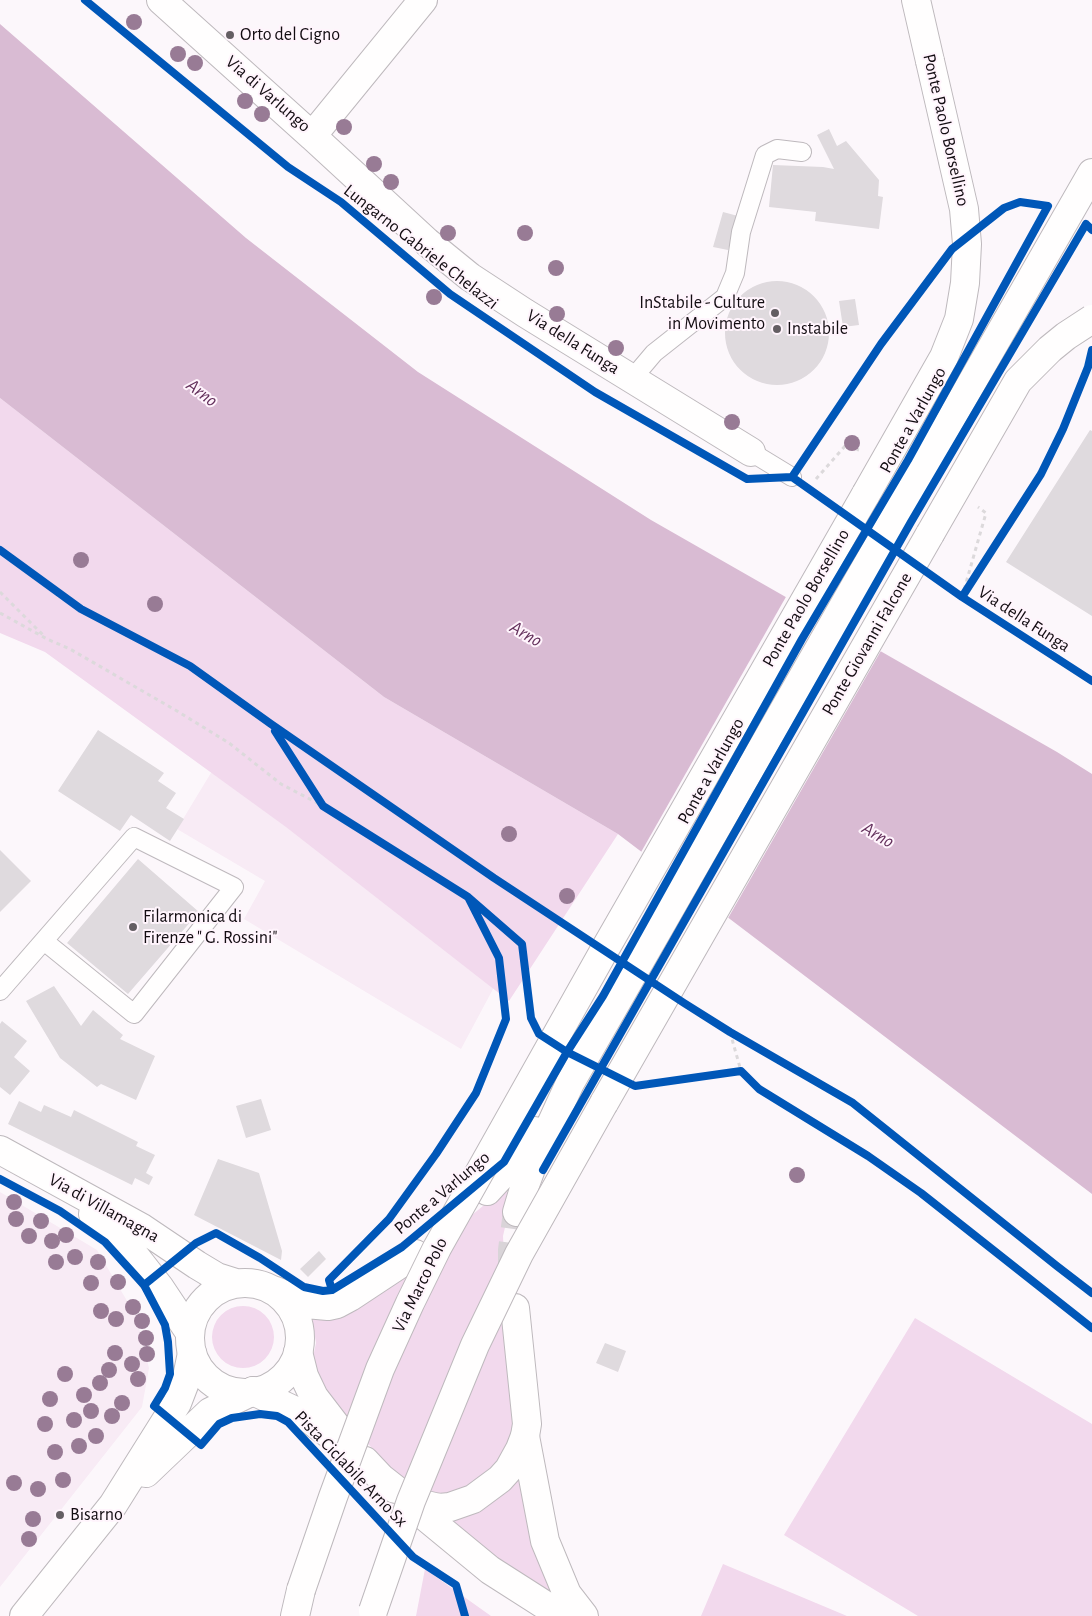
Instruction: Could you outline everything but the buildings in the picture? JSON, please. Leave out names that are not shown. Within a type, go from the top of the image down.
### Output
[{"type":"main road","name":"Via di Varlungo","points":[[161,0],[312,136],[423,0]]},
{"type":"main road","name":"Ponte Paolo Borsellino","points":[[606,948],[904,429],[944,357],[959,319],[966,283],[964,209],[916,0]]},
{"type":"main road","name":"Via della Funga","points":[[312,136],[427,242],[470,277],[751,452]]},
{"type":"main road","name":"Ponte a Varlungo","points":[[517,1212],[532,1166],[570,1084],[1092,173]]},
{"type":"main road","name":"Ponte Giovanni Falcone","points":[[373,1614],[411,1501],[475,1345],[519,1254],[547,1202],[1018,381],[1050,349],[1092,319]]},
{"type":"main road","name":"Via Marco Polo","points":[[294,1616],[333,1497],[380,1369],[410,1303],[437,1248],[606,948]]},
{"type":"main road","name":"Ponte a Varlungo","points":[[487,1191],[510,1166],[570,1084]]},
{"type":"main road","name":"Via di Villamagna","points":[[12,1157],[142,1228],[217,1277],[236,1283],[254,1284],[272,1290],[286,1301],[295,1316],[300,1334],[298,1352],[291,1368],[278,1382],[262,1390],[236,1392],[218,1386],[198,1368],[191,1343],[160,1288],[113,1228],[12,1157]]},
{"type":"main road","name":"Ponte a Varlungo","points":[[272,1290],[306,1304],[328,1306],[337,1304],[415,1254]]},
{"type":"main road","points":[[24,1616],[113,1505],[177,1403],[187,1376],[194,1315],[204,1300],[219,1289],[236,1283]]},
{"type":"main road","points":[[515,1308],[526,1413],[525,1436],[545,1541],[567,1594],[584,1616]]},
{"type":"main road","name":"Via di Villamagna","points":[[253,1392],[334,1431],[304,1376],[298,1352]]},
{"type":"main road","points":[[113,1505],[202,1418],[221,1406],[253,1392]]},
{"type":"main road","points":[[525,1436],[509,1468],[489,1488],[460,1504],[424,1510],[490,1570],[562,1616]]},
{"type":"lane","points":[[632,379],[654,353],[725,297],[735,273],[741,232],[765,155],[777,149],[802,152]]},
{"type":"lane","points":[[751,452],[792,477]]},
{"type":"lane","points":[[0,991],[134,837],[234,887],[134,1014],[44,941]]},
{"type":"path","points":[[792,477],[809,488],[845,446]]},
{"type":"path","points":[[962,597],[986,513]]},
{"type":"path","points":[[962,597],[978,572]]},
{"type":"path","points":[[0,592],[47,639]]},
{"type":"path","points":[[0,613],[47,639],[70,649],[184,716],[229,743],[281,784],[331,811]]},
{"type":"path","points":[[313,790],[323,806]]},
{"type":"path","points":[[722,1027],[738,1036]]},
{"type":"path","points":[[730,1032],[741,1071],[747,1077]]},
{"type":"path","points":[[731,1072],[741,1071]]},
{"type":"shaded area","points":[[0,398],[384,697],[618,834],[509,1001],[286,827],[45,652],[0,633]]},
{"type":"shaded area","points":[[229,743],[501,974],[461,1049],[244,919],[265,881],[177,829]]},
{"type":"shaded area","points":[[505,1191],[511,1195],[503,1236],[510,1366],[516,1410],[512,1437],[503,1458],[482,1483],[441,1500],[423,1494],[392,1469],[327,1401],[310,1372],[316,1343],[312,1318],[330,1320],[359,1307],[494,1197]]},
{"type":"shaded area","points":[[0,1192],[97,1250],[136,1316],[149,1368],[142,1407],[0,1587]]},
{"type":"shaded area","points":[[243,1306],[255,1309],[265,1315],[271,1325],[274,1337],[271,1349],[265,1359],[255,1365],[243,1368],[231,1365],[221,1359],[215,1349],[212,1337],[215,1325],[221,1315],[231,1309]]},
{"type":"shaded area","points":[[915,1318],[1092,1424],[1092,1616],[918,1616],[784,1535]]},
{"type":"shaded area","points":[[524,1464],[558,1597],[509,1571],[438,1520]]},
{"type":"shaded area","points":[[723,1564],[847,1616],[701,1616]]},
{"type":"shaded area","points":[[425,1569],[491,1616],[416,1616]]},
{"type":"water","name":"Arno","points":[[0,24],[246,238],[418,372],[651,520],[1057,752],[1092,774],[1092,1194],[618,834],[384,697],[0,398]]},
{"type":"pier","points":[[787,595],[882,649],[727,920],[640,854]]},
{"type":"tunnel","points":[[512,1271],[512,1250],[517,1212]]},
{"type":"cycle path","name":"Lungarno Gabriele Chelazzi","points":[[85,0],[288,167],[341,202],[450,294],[595,392],[747,479],[792,477]]},
{"type":"cycle path","points":[[144,1285],[196,1243],[216,1233],[260,1258],[304,1287],[323,1291],[332,1290],[402,1247],[504,1162],[567,1052],[603,996],[802,639],[908,460],[1048,206],[1020,202],[1004,208],[952,249],[881,344],[792,477]]},
{"type":"cycle path","points":[[543,1170],[911,522],[1086,224],[1092,230]]},
{"type":"cycle path","points":[[962,597],[1041,474],[1063,429],[1088,367],[1092,350]]},
{"type":"cycle path","points":[[792,477],[962,597],[1092,681]]},
{"type":"cycle path","points":[[0,550],[81,609],[190,666],[494,878],[684,1003],[730,1032],[853,1103],[1092,1293]]},
{"type":"cycle path","points":[[275,731],[323,806],[468,897],[499,958],[506,1019],[476,1093],[436,1154],[389,1219],[329,1280],[332,1290]]},
{"type":"cycle path","points":[[468,897],[522,944],[531,1018],[539,1034],[567,1052],[635,1086],[741,1071],[759,1089],[868,1156],[921,1193],[1092,1328]]},
{"type":"cycle path","name":"Pista Ciclabile Arno Sx","points":[[0,1179],[60,1211],[105,1242],[144,1285],[165,1325],[168,1342],[170,1374],[165,1388],[154,1406],[201,1445],[219,1424],[232,1418],[260,1414],[277,1416],[288,1422],[413,1557],[456,1585],[465,1616]]},
{"type":"place","name":"Orto del Cigno","points":[[230,35]]},
{"type":"place","name":"InStabile - Culture in Movimento","points":[[775,313]]},
{"type":"place","name":"Instabile","points":[[777,329]]},
{"type":"place","name":"Filarmonica di Firenze \" G. Rossini\"","points":[[133,927]]},
{"type":"place","name":"Bisarno","points":[[60,1515]]}]
